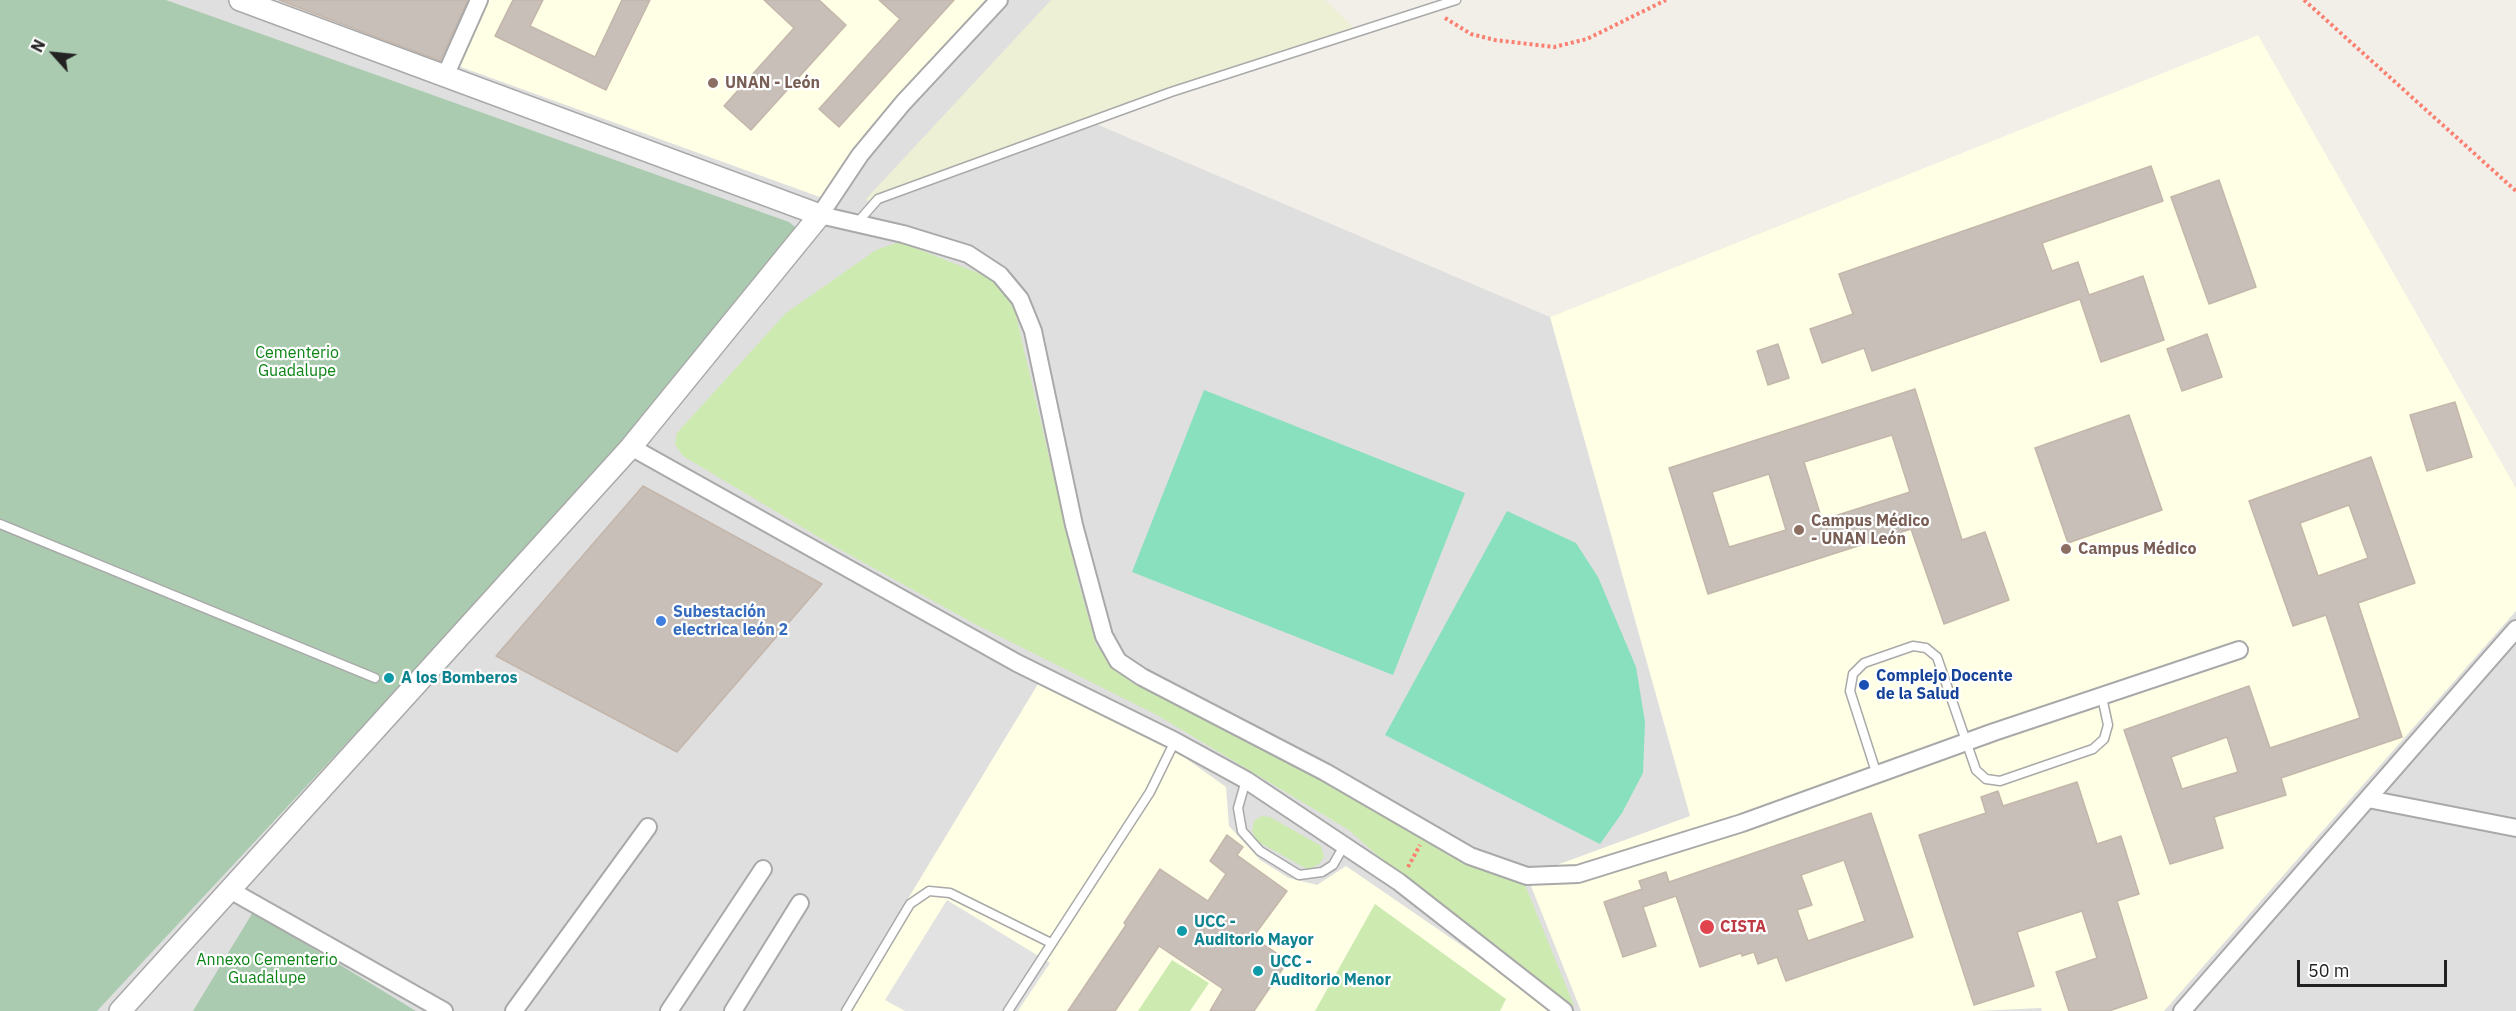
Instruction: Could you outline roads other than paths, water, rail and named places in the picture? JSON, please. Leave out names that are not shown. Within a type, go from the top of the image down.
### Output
[{"type":"street","points":[[240,0],[446,74],[820,215],[968,254],[1000,275],[1020,299],[1033,331],[1074,525],[1104,636],[1118,661],[1142,676],[1325,772],[1470,856],[1527,876],[1578,874],[1742,823],[1966,742],[2239,650]]},
{"type":"street","points":[[446,74],[479,0]]},
{"type":"street","points":[[120,1011],[632,447],[820,215],[860,155],[896,112],[999,0]]},
{"type":"street","points":[[632,447],[1017,663],[1175,741],[1246,780],[1399,882],[1564,1011]]},
{"type":"street","points":[[2182,1011],[2516,629]]},
{"type":"street","points":[[2367,799],[2516,828]]},
{"type":"street","points":[[514,1011],[648,827]]},
{"type":"street","points":[[669,1011],[763,869]]},
{"type":"street","points":[[230,890],[444,1011]]},
{"type":"street","points":[[733,1011],[800,903]]},
{"type":"lane","points":[[857,223],[878,199],[1053,138],[1171,92],[1456,0]]},
{"type":"lane","points":[[0,524],[375,678]]},
{"type":"lane","points":[[1877,775],[1850,691],[1853,674],[1864,663],[1913,646],[1926,648],[1937,657],[1976,770],[1986,779],[2000,781],[2093,750],[2104,739],[2108,725],[2102,697]]},
{"type":"lane","points":[[1008,1011],[1150,792],[1175,741]]},
{"type":"lane","points":[[1246,780],[1238,808],[1242,831],[1260,851],[1299,874],[1322,872],[1334,864],[1345,844]]},
{"type":"lane","points":[[846,1011],[910,904],[929,891],[950,893],[1051,943]]},
{"type":"place","name":"UNAN - León","points":[[713,83]]},
{"type":"place","name":"Campus Médico - UNAN León","points":[[1799,530]]},
{"type":"place","name":"Campus Médico","points":[[2066,549]]},
{"type":"place","name":"Subestación electrica león 2","points":[[661,621]]},
{"type":"place","name":"A los Bomberos","points":[[389,678]]},
{"type":"place","name":"Complejo Docente de la Salud","points":[[1864,685]]},
{"type":"place","name":"CISTA","points":[[1707,927]]},
{"type":"place","name":"UCC - Auditorio Mayor","points":[[1182,931]]},
{"type":"place","name":"UCC - Auditorio Menor","points":[[1258,971]]},
{"type":"park label","name":"Cementerio Guadalupe","points":[[297,362]]},
{"type":"park label","name":"Annexo Cementerio Guadalupe","points":[[267,969]]}]
